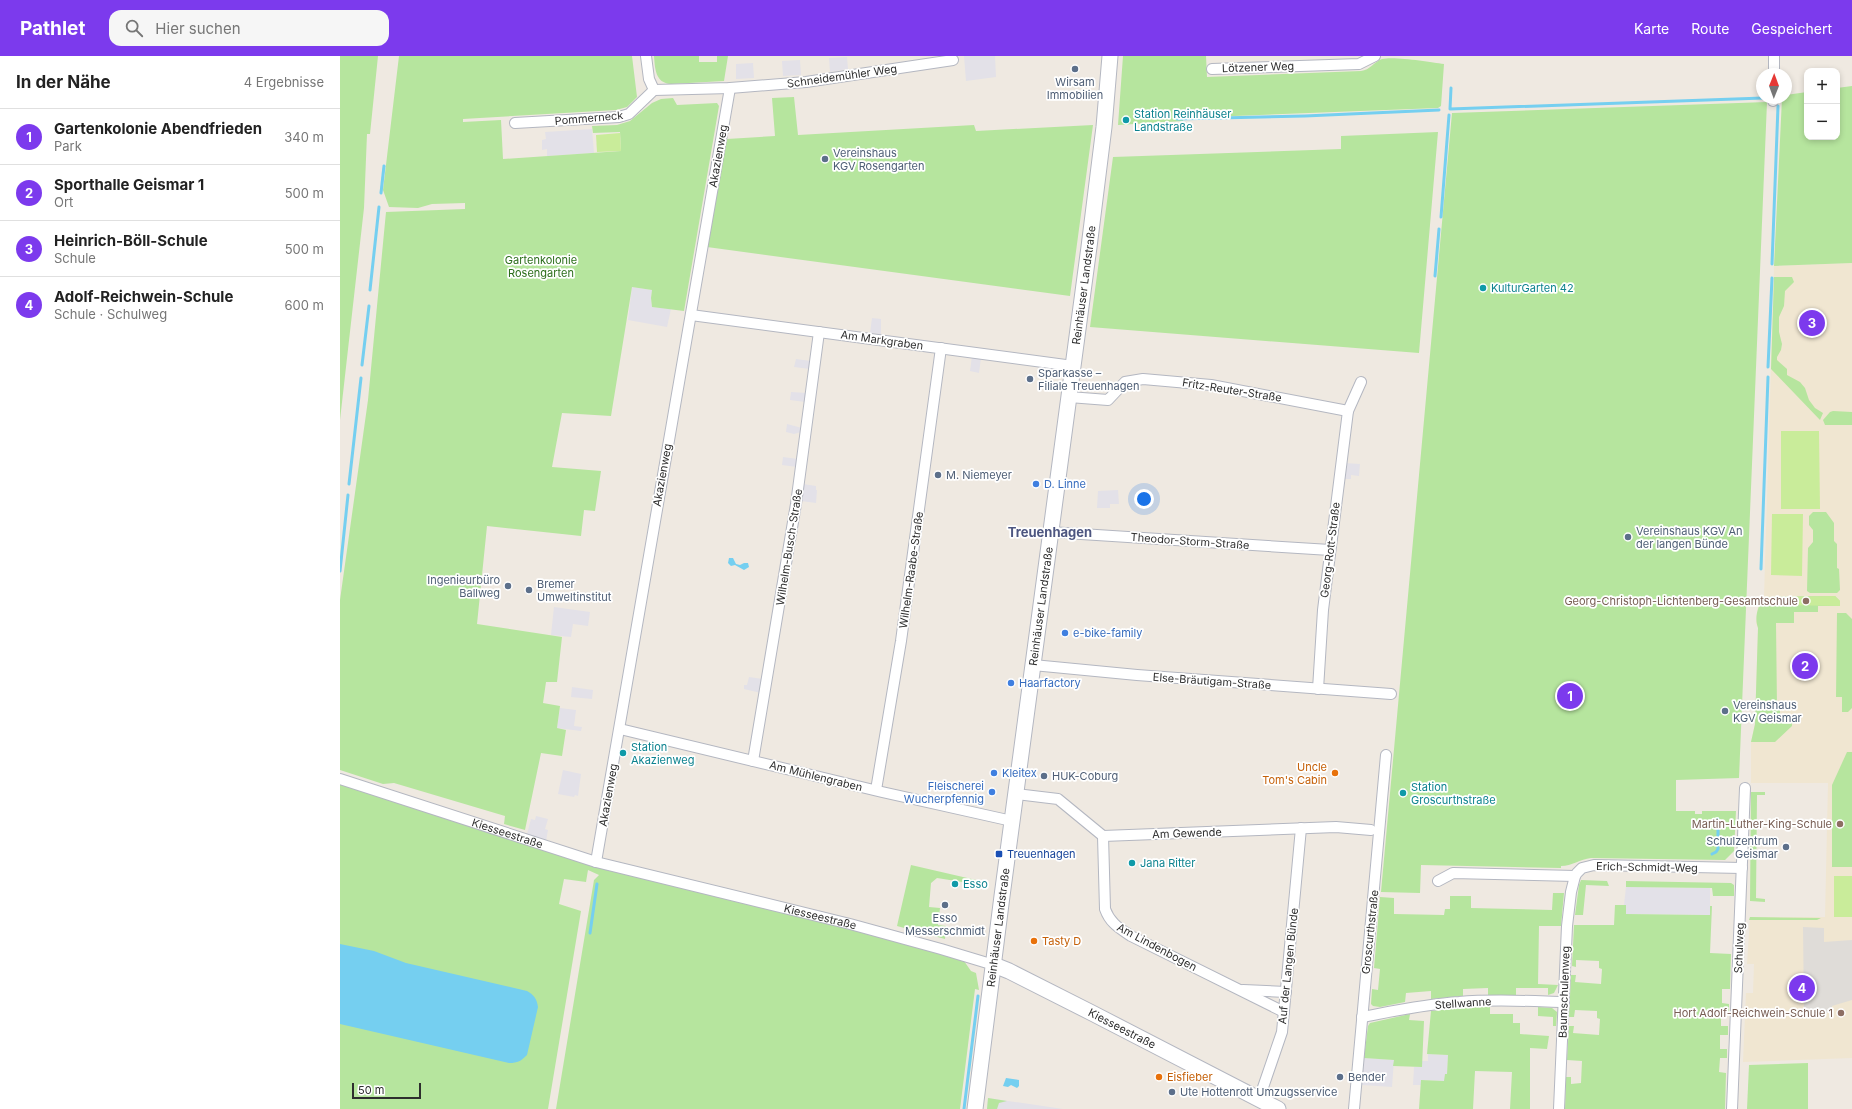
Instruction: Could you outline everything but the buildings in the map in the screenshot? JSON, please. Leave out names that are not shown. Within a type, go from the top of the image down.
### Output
[{"type":"main road","name":"Reinhäuser Landstraße","points":[[975,1109],[1104,127],[1110,56]]},
{"type":"main road","name":"Kiesseestraße","points":[[994,965],[1086,1009],[1269,1106]]},
{"type":"street","points":[[646,56],[649,79],[654,90],[730,88]]},
{"type":"street","name":"Lötzener Weg","points":[[1212,69],[1359,64],[1375,56]]},
{"type":"street","points":[[1774,56],[1774,68]]},
{"type":"street","name":"Schneidemühler Weg","points":[[730,88],[806,82],[953,60]]},
{"type":"street","name":"Akazienweg","points":[[596,862],[730,88]]},
{"type":"street","name":"Pommerneck","points":[[515,123],[618,117],[629,114],[654,90]]},
{"type":"street","name":"Am Markgraben","points":[[691,315],[1073,366]]},
{"type":"street","name":"Wilhelm-Busch-Straße","points":[[753,760],[796,504],[819,332]]},
{"type":"street","name":"Wilhelm-Raabe-Straße","points":[[876,790],[901,641],[941,348]]},
{"type":"street","name":"Fritz-Reuter-Straße","points":[[1069,397],[1108,400],[1125,382],[1143,379],[1218,386],[1348,411]]},
{"type":"street","points":[[1348,411],[1361,382]]},
{"type":"street","name":"Georg-Rott-Straße","points":[[1318,689],[1322,623],[1348,411]]},
{"type":"street","name":"Theodor-Storm-Straße","points":[[1050,532],[1330,550]]},
{"type":"street","name":"Else-Bräutigam-Straße","points":[[1033,665],[1122,674],[1391,694]]},
{"type":"street","name":"Am Mühlengraben","points":[[620,729],[876,790],[1012,820]]},
{"type":"street","name":"Groscurthstraße","points":[[1354,1109],[1386,755]]},
{"type":"street","name":"Kiesseestraße","points":[[340,779],[596,862],[850,924],[994,965]]},
{"type":"street","name":"Schulweg","points":[[1732,1109],[1745,788]]},
{"type":"street","points":[[1016,794],[1058,799],[1103,836]]},
{"type":"street","name":"Am Gewende","points":[[1103,836],[1336,827],[1371,830]]},
{"type":"street","name":"Auf der Langen Bünde","points":[[1269,1106],[1282,1032],[1301,828]]},
{"type":"street","name":"Am Lindenbogen","points":[[1103,836],[1105,909],[1109,920],[1131,936],[1284,1012]]},
{"type":"street","name":"Erich-Schmidt-Weg","points":[[1575,876],[1582,868],[1594,865],[1742,868]]},
{"type":"street","points":[[1438,881],[1453,873],[1575,876]]},
{"type":"street","name":"Baumschulenweg","points":[[1559,1109],[1567,926],[1571,892],[1575,876]]},
{"type":"street","name":"Am Lindenbogen","points":[[1240,990],[1286,992]]},
{"type":"street","name":"Stellwanne","points":[[1362,1017],[1420,1006],[1461,1002],[1508,1000],[1564,1002]]},
{"type":"shaded area","points":[[964,56],[995,56],[996,77],[966,81]]},
{"type":"shaded area","points":[[847,57],[848,69],[830,72],[829,58]]},
{"type":"shaded area","points":[[800,60],[801,75],[783,76],[782,61]]},
{"type":"shaded area","points":[[753,63],[754,78],[736,79],[736,64]]},
{"type":"shaded area","points":[[592,129],[594,153],[547,156],[547,149],[542,150],[542,140],[546,139],[545,132]]},
{"type":"shaded area","points":[[1852,263],[1852,1058],[1743,1062],[1746,993],[1753,993],[1754,964],[1747,964],[1750,917],[1825,917],[1828,783],[1751,783],[1751,742],[1755,724],[1758,628],[1756,623],[1758,606],[1764,597],[1774,266]]},
{"type":"shaded area","points":[[632,287],[652,290],[652,307],[671,309],[667,327],[628,320]]},
{"type":"shaded area","points":[[872,318],[881,319],[881,334],[870,333]]},
{"type":"shaded area","points":[[972,356],[981,358],[979,373],[970,371]]},
{"type":"shaded area","points":[[796,359],[811,361],[810,369],[794,367]]},
{"type":"shaded area","points":[[791,392],[807,393],[805,402],[790,400]]},
{"type":"shaded area","points":[[787,424],[802,428],[801,432],[794,434],[786,432]]},
{"type":"shaded area","points":[[783,457],[798,459],[797,467],[782,465]]},
{"type":"shaded area","points":[[1344,463],[1360,464],[1359,476],[1351,475],[1351,479],[1342,479]]},
{"type":"shaded area","points":[[803,484],[816,486],[816,503],[801,501]]},
{"type":"shaded area","points":[[1118,490],[1119,504],[1110,504],[1110,508],[1097,508],[1098,491]]},
{"type":"shaded area","points":[[554,607],[590,612],[588,626],[573,624],[571,637],[551,635]]},
{"type":"shaded area","points":[[749,677],[763,679],[761,693],[744,689],[744,685],[747,685]]},
{"type":"shaded area","points":[[572,687],[593,690],[592,699],[571,697]]},
{"type":"shaded area","points":[[560,708],[576,710],[574,726],[582,727],[581,731],[557,728]]},
{"type":"shaded area","points":[[563,770],[581,774],[578,796],[575,795],[574,797],[558,794]]},
{"type":"shaded area","points":[[536,816],[548,819],[545,829],[548,830],[546,841],[527,834],[531,819],[535,820]]},
{"type":"shaded area","points":[[1626,887],[1710,888],[1710,915],[1626,914],[1626,906],[1624,905]]},
{"type":"shaded area","points":[[1803,927],[1824,928],[1824,942],[1852,940],[1852,1000],[1832,1006],[1832,1013],[1804,1013]]},
{"type":"shaded area","points":[[1428,1054],[1448,1055],[1445,1081],[1421,1080],[1421,1085],[1413,1085],[1414,1067],[1422,1067],[1422,1061],[1428,1061]]},
{"type":"shaded area","points":[[1364,1058],[1394,1060],[1392,1087],[1362,1085]]},
{"type":"shaded area","points":[[988,1098],[1063,1109],[987,1109]]},
{"type":"green space","points":[[340,56],[378,56],[370,134],[367,134],[364,208],[340,420]]},
{"type":"green space","name":"Gartenkolonie Rosengarten","points":[[399,56],[632,56],[637,97],[627,107],[616,110],[463,119],[463,122],[501,120],[503,159],[621,151],[620,132],[593,133],[592,126],[617,125],[630,121],[652,103],[661,99],[673,98],[677,105],[717,103],[719,106],[684,311],[652,307],[652,290],[632,287],[611,416],[562,413],[552,467],[601,471],[595,511],[584,510],[581,536],[487,526],[477,624],[562,637],[557,682],[546,682],[543,703],[560,706],[557,728],[566,730],[562,756],[541,753],[525,830],[504,824],[505,816],[394,783],[383,784],[340,770],[340,600],[368,400],[386,212],[465,209],[465,203],[432,204],[418,208],[389,207],[383,190]]},
{"type":"green space","points":[[654,56],[699,56],[699,62],[717,62],[717,56],[728,56],[724,81],[666,83],[659,78],[657,74]]},
{"type":"green space","points":[[1123,56],[1206,56],[1207,77],[1361,71],[1367,69],[1379,60],[1388,58],[1444,64],[1441,106],[1438,108],[1183,118],[1183,121],[1118,125]]},
{"type":"green space","points":[[1852,86],[1852,263],[1774,266],[1782,104],[1792,104],[1792,94],[1804,92],[1804,140],[1840,140],[1840,88]]},
{"type":"green space","points":[[794,97],[798,135],[974,125],[976,131],[1093,125],[1070,296],[707,247],[727,139],[775,136],[772,98]]},
{"type":"green space","points":[[1756,102],[1756,104],[1767,104],[1739,778],[1676,780],[1676,811],[1695,811],[1695,814],[1702,814],[1702,811],[1736,811],[1734,851],[1725,860],[1591,858],[1561,866],[1561,868],[1421,865],[1420,893],[1381,892],[1452,113]]},
{"type":"green space","points":[[1438,132],[1419,353],[1090,327],[1113,157],[1341,149],[1341,136]]},
{"type":"green space","points":[[620,133],[621,151],[597,152],[596,135]]},
{"type":"green space","points":[[1774,277],[1792,277],[1794,282],[1785,291],[1784,306],[1779,317],[1779,332],[1782,344],[1777,360],[1787,369],[1787,375],[1800,382],[1805,388],[1809,400],[1815,408],[1823,413],[1820,420],[1771,369]]},
{"type":"green space","points":[[1830,412],[1852,412],[1852,425],[1825,425],[1823,420]]},
{"type":"green space","points":[[1781,431],[1819,431],[1820,509],[1781,509]]},
{"type":"green space","points":[[1813,512],[1826,512],[1834,523],[1834,541],[1837,544],[1837,568],[1839,569],[1840,590],[1837,593],[1810,593],[1807,591],[1808,548],[1813,542],[1813,530],[1809,525],[1809,516]]},
{"type":"green space","points":[[1772,514],[1803,514],[1802,576],[1771,575]]},
{"type":"green space","points":[[1835,596],[1840,601],[1840,606],[1818,606],[1818,612],[1794,612],[1794,623],[1776,623],[1777,708],[1780,708],[1780,718],[1799,717],[1799,722],[1792,722],[1792,726],[1775,742],[1751,742],[1755,724],[1758,628],[1756,620],[1758,608],[1762,600],[1764,597]]},
{"type":"green space","points":[[1835,596],[1840,601],[1840,606],[1780,605],[1780,597]]},
{"type":"green space","points":[[1837,613],[1846,613],[1852,619],[1852,708],[1848,712],[1842,712],[1842,697],[1836,697]]},
{"type":"green space","points":[[1847,752],[1852,752],[1852,867],[1832,867],[1832,785]]},
{"type":"green space","points":[[340,782],[588,864],[852,928],[964,961],[971,971],[976,973],[979,990],[975,989],[960,1109],[556,1109],[594,880],[599,875],[588,870],[586,882],[564,879],[559,904],[581,911],[548,1109],[340,1109]]},
{"type":"green space","points":[[1751,792],[1765,792],[1765,795],[1757,795],[1756,898],[1765,899],[1765,902],[1750,901]]},
{"type":"green space","points":[[911,865],[976,880],[975,884],[937,878],[931,883],[929,907],[940,908],[938,925],[946,926],[945,939],[897,926]]},
{"type":"green space","points":[[1834,876],[1852,876],[1852,917],[1834,917]]},
{"type":"green space","points":[[1581,880],[1607,881],[1609,886],[1586,885],[1583,915],[1575,915],[1579,885]]},
{"type":"green space","points":[[1626,881],[1731,883],[1734,885],[1734,896],[1713,896],[1712,888],[1626,887]]},
{"type":"green space","points":[[1553,893],[1564,893],[1561,926],[1539,926],[1538,984],[1558,985],[1554,993],[1548,995],[1548,988],[1516,988],[1516,995],[1488,995],[1488,988],[1463,989],[1463,996],[1431,999],[1431,991],[1406,993],[1405,1002],[1380,1007],[1373,1006],[1371,1004],[1372,989],[1378,990],[1380,969],[1374,968],[1380,897],[1394,898],[1394,914],[1444,915],[1445,909],[1450,909],[1450,896],[1471,896],[1471,908],[1552,910]]},
{"type":"green space","points":[[1615,905],[1626,905],[1626,914],[1705,915],[1710,915],[1710,906],[1712,906],[1710,953],[1731,954],[1730,989],[1722,989],[1722,1003],[1729,1004],[1729,1012],[1721,1012],[1721,1026],[1728,1026],[1728,1035],[1720,1035],[1720,1049],[1727,1049],[1727,1058],[1720,1058],[1719,1072],[1726,1073],[1725,1109],[1565,1109],[1566,1077],[1571,1077],[1571,1084],[1581,1083],[1582,1061],[1567,1060],[1569,1026],[1574,1026],[1573,1033],[1599,1035],[1600,1019],[1597,1018],[1597,1011],[1575,1010],[1574,1017],[1569,1017],[1571,975],[1576,975],[1575,982],[1601,984],[1602,969],[1599,968],[1599,961],[1576,960],[1576,967],[1572,966],[1574,925],[1614,925]]},
{"type":"green space","points":[[1750,917],[1821,918],[1817,920],[1749,920]]},
{"type":"green space","points":[[1472,1007],[1490,1007],[1490,1014],[1513,1014],[1513,1023],[1520,1023],[1520,1034],[1549,1036],[1547,1049],[1530,1048],[1530,1109],[1510,1109],[1512,1072],[1475,1071],[1473,1109],[1419,1109],[1421,1080],[1444,1081],[1445,1074],[1447,1074],[1448,1055],[1427,1054],[1431,1011]]},
{"type":"green space","points":[[1538,1007],[1552,1008],[1557,1012],[1556,1026],[1553,1026],[1553,1017],[1538,1016]]},
{"type":"green space","points":[[1410,1014],[1409,1020],[1424,1021],[1422,1067],[1393,1066],[1394,1060],[1364,1058],[1368,1026],[1370,1023]]},
{"type":"green space","points":[[1808,1063],[1808,1109],[1747,1109],[1749,1065]]},
{"type":"green space","points":[[988,1098],[1007,1101],[999,1103],[997,1109],[987,1109]]},
{"type":"water","points":[[729,558],[733,558],[736,564],[740,565],[748,563],[749,567],[744,570],[735,565],[731,566],[728,563]]},
{"type":"water","points":[[340,944],[374,951],[406,963],[527,991],[535,998],[538,1007],[527,1055],[515,1063],[509,1063],[340,1024]]},
{"type":"water","points":[[1006,1078],[1019,1080],[1019,1086],[1017,1088],[1011,1085],[1008,1087],[1003,1086]]},
{"type":"waterway","points":[[1451,88],[1450,109],[1756,98]]},
{"type":"waterway","points":[[1772,264],[1778,106]]},
{"type":"waterway","points":[[1177,119],[1305,116],[1439,110]]},
{"type":"waterway","points":[[1441,217],[1449,115]]},
{"type":"waterway","points":[[381,193],[384,166]]},
{"type":"waterway","points":[[370,290],[379,207]]},
{"type":"waterway","points":[[1435,276],[1439,229]]},
{"type":"waterway","points":[[1768,367],[1772,278]]},
{"type":"waterway","points":[[362,365],[369,306]]},
{"type":"waterway","points":[[1761,569],[1768,377]]},
{"type":"waterway","points":[[349,484],[361,378]]},
{"type":"waterway","points":[[340,571],[348,495]]},
{"type":"waterway","points":[[1712,854],[1718,849],[1718,819]]},
{"type":"waterway","points":[[590,933],[597,884]]},
{"type":"waterway","points":[[964,1109],[978,996]]},
{"type":"place","name":"Wirsam Immobilien","points":[[1075,69]]},
{"type":"place","name":"Station Reinhäuser Landstraße","points":[[1126,120]]},
{"type":"place","name":"Vereinshaus KGV Rosengarten","points":[[825,159]]},
{"type":"place","name":"KulturGarten 42","points":[[1483,288]]},
{"type":"place","name":"Heinrich-Böll-Schule","points":[[1812,323]]},
{"type":"place","name":"Sparkasse – Filiale Treuenhagen","points":[[1030,379]]},
{"type":"place","name":"M. Niemeyer","points":[[938,475]]},
{"type":"place","name":"D. Linne","points":[[1036,484]]},
{"type":"place","name":"Vereinshaus KGV An der langen Bünde","points":[[1628,537]]},
{"type":"place","name":"Ingenieurbüro Ballweg","points":[[508,586]]},
{"type":"place","name":"Bremer Umweltinstitut","points":[[529,590]]},
{"type":"place","name":"Georg-Christoph-Lichtenberg-Gesamtschule","points":[[1806,601]]},
{"type":"place","name":"e-bike-family","points":[[1065,633]]},
{"type":"place","name":"Sporthalle Geismar 1","points":[[1805,666]]},
{"type":"place","name":"Haarfactory","points":[[1011,683]]},
{"type":"place","name":"Gartenkolonie Abendfrieden","points":[[1570,696]]},
{"type":"place","name":"Vereinshaus KGV Geismar","points":[[1725,711]]},
{"type":"place","name":"Station Akazienweg","points":[[623,753]]},
{"type":"place","name":"Kleitex","points":[[994,773]]},
{"type":"place","name":"Uncle Tom's Cabin","points":[[1335,773]]},
{"type":"place","name":"HUK-Coburg","points":[[1044,776]]},
{"type":"place","name":"Fleischerei Wucherpfennig","points":[[992,792]]},
{"type":"place","name":"Station Groscurthstraße","points":[[1403,793]]},
{"type":"place","name":"Martin-Luther-King-Schule","points":[[1840,824]]},
{"type":"place","name":"Schulzentrum Geismar","points":[[1786,847]]},
{"type":"place","name":"Treuenhagen","points":[[999,854]]},
{"type":"place","name":"Jana Ritter","points":[[1132,863]]},
{"type":"place","name":"Esso","points":[[955,884]]},
{"type":"place","name":"Esso Messerschmidt","points":[[945,905]]},
{"type":"place","name":"Tasty D","points":[[1034,941]]},
{"type":"place","name":"Adolf-Reichwein-Schule","points":[[1802,988]]},
{"type":"place","name":"Hort Adolf-Reichwein-Schule 1","points":[[1841,1013]]},
{"type":"place","name":"Eisfieber","points":[[1159,1077]]},
{"type":"place","name":"Bender","points":[[1340,1077]]},
{"type":"place","name":"Ute Hottenrott Umzugsservice","points":[[1172,1092]]},
{"type":"district","name":"Treuenhagen","points":[[1050,532]]}]
